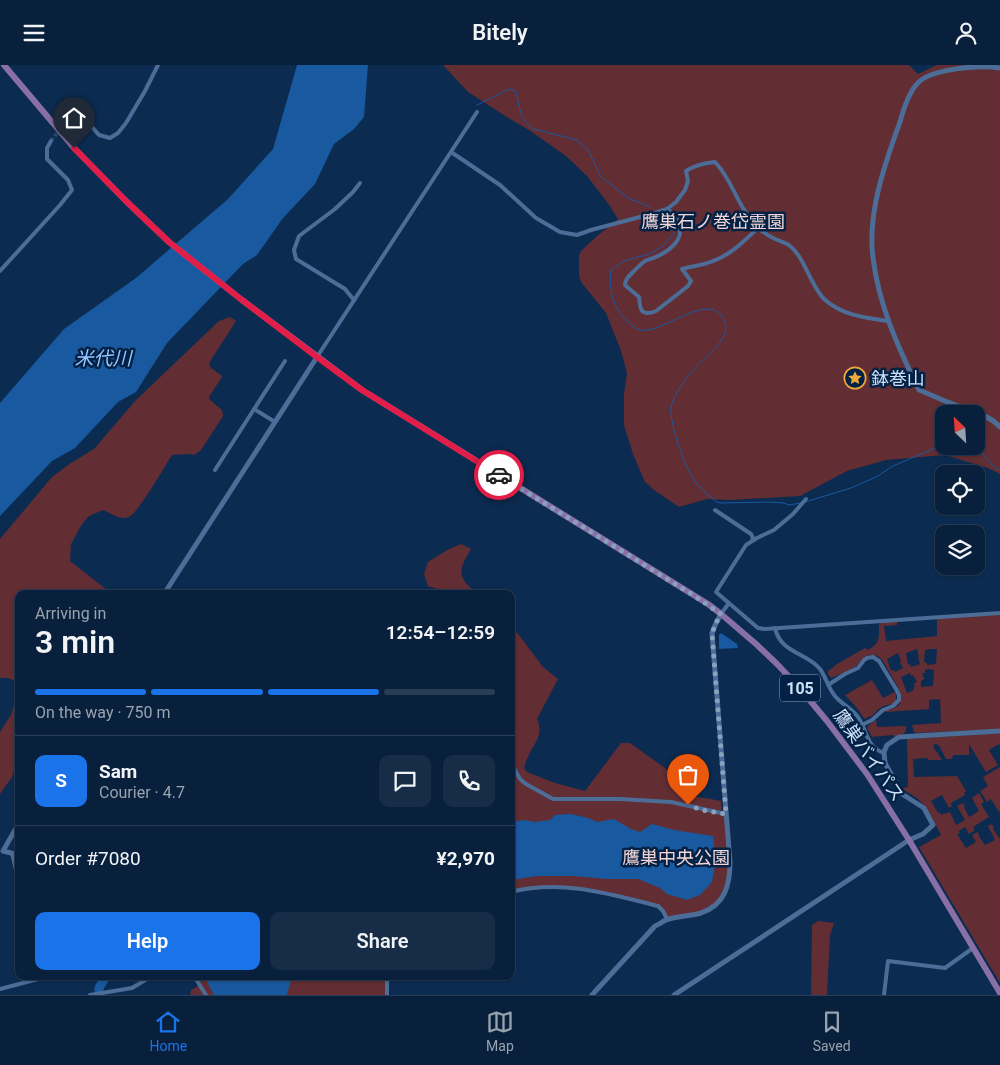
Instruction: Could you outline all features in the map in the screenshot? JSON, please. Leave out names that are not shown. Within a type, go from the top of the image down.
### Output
[{"type":"highway","name":"鷹巣バイパス","points":[[4,65],[74,148],[127,202],[169,242],[242,300],[362,390],[693,595],[721,614],[756,643],[798,686],[867,773],[1000,993]]},
{"type":"street","points":[[66,122],[79,116],[85,119],[100,135],[110,138],[118,133],[126,123],[158,65]]},
{"type":"street","points":[[1000,68],[990,66],[938,72],[916,84],[891,145],[872,226],[873,257],[878,287],[888,321],[919,390],[983,415],[1000,427]]},
{"type":"street","points":[[167,590],[477,112]]},
{"type":"street","points":[[0,271],[60,205],[72,189],[68,180],[48,159],[47,148],[51,141]]},
{"type":"street","points":[[451,152],[500,185],[536,218],[560,232],[577,235],[667,209],[676,202],[685,190],[688,181],[686,171],[705,163],[715,162],[730,180],[753,223],[763,233],[788,245],[795,251],[823,299],[844,312],[864,318],[888,321]]},
{"type":"street","points":[[354,300],[345,289],[296,259],[294,250],[300,236],[335,209],[353,193],[360,183]]},
{"type":"street","points":[[667,209],[678,220],[680,235],[670,249],[659,256],[643,262],[625,282],[625,285],[639,297],[641,308],[646,313],[656,311],[688,286],[691,281],[682,269],[714,261],[745,240],[758,228]]},
{"type":"street","points":[[215,470],[285,361]]},
{"type":"street","points":[[254,409],[274,422]]},
{"type":"street","points":[[806,499],[793,514],[774,530],[746,545],[716,591],[758,628],[1000,613]]},
{"type":"street","points":[[714,510],[752,534],[752,541]]},
{"type":"street","points":[[592,995],[655,926],[667,919],[700,913],[712,907],[721,900],[727,890],[730,881],[730,862],[712,633],[721,614],[729,603]]},
{"type":"street","points":[[775,628],[778,637],[783,643],[819,668],[834,696],[854,712],[873,747],[884,753]]},
{"type":"street","points":[[828,685],[844,674],[858,668],[867,658],[873,657],[879,661],[896,689],[899,700],[893,706],[883,710],[872,720],[862,725]]},
{"type":"street","points":[[674,995],[934,825],[924,808],[902,794],[885,763],[884,753],[887,745],[899,737],[1000,731]]},
{"type":"street","points":[[515,771],[526,784],[553,799],[620,799],[671,802],[726,814]]},
{"type":"street","points":[[1,853],[15,830]]},
{"type":"street","points":[[1,853],[15,854]]},
{"type":"street","points":[[12,853],[15,866]]},
{"type":"street","points":[[515,891],[544,887],[588,889],[658,906],[667,919]]},
{"type":"street","points":[[884,995],[888,961],[945,968],[972,948]]},
{"type":"street","points":[[0,989],[34,980]]},
{"type":"street","points":[[90,995],[132,988],[145,980]]},
{"type":"street","points":[[197,980],[206,995]]},
{"type":"street","points":[[387,980],[387,995]]},
{"type":"green space","name":"鷹巣石ノ巻岱霊園","points":[[443,65],[909,65],[918,74],[937,65],[1000,65],[1000,474],[985,467],[985,465],[978,465],[945,455],[886,460],[847,471],[800,496],[729,500],[707,499],[679,507],[654,490],[645,482],[633,454],[624,425],[624,394],[627,373],[621,351],[606,313],[581,282],[579,274],[579,256],[581,251],[618,219],[587,176],[566,156],[468,92]]},
{"type":"green space","points":[[230,317],[236,321],[209,363],[211,368],[222,377],[209,397],[222,410],[223,416],[201,450],[194,455],[172,455],[145,499],[133,514],[126,518],[103,510],[89,516],[82,524],[71,544],[70,561],[107,590],[15,590],[15,681],[0,678],[0,539],[52,477],[94,449],[136,400],[219,321]]},
{"type":"green space","points":[[461,544],[471,549],[462,566],[462,574],[463,579],[474,590],[440,590],[428,586],[424,574],[428,562]]},
{"type":"green space","points":[[1000,614],[1000,729],[914,732],[912,725],[941,723],[940,699],[929,700],[929,709],[886,712],[886,710],[898,705],[901,697],[900,691],[884,662],[878,656],[870,655],[865,657],[855,667],[831,678],[828,674],[828,671],[834,666],[865,648],[868,650],[875,645],[879,637],[879,625],[882,622],[897,621],[897,625],[884,626],[886,641],[937,636],[937,619]],"holes":[[[917,649],[920,664],[911,667],[910,664],[908,665],[906,653]],[[937,649],[936,664],[927,665],[924,662],[925,650]],[[898,653],[903,668],[895,672],[894,670],[891,671],[887,659]],[[925,670],[934,670],[933,686],[921,687],[921,681],[924,679],[922,673],[925,673]],[[910,673],[917,682],[914,684],[914,690],[907,693],[901,677]]]},
{"type":"green space","name":"鷹巣中央公園","points":[[515,632],[543,667],[558,679],[537,719],[539,735],[527,758],[524,768],[527,772],[555,783],[585,791],[621,743],[630,743],[672,773],[690,796],[721,801],[722,813],[726,814],[730,875],[721,900],[701,913],[667,919],[658,906],[598,891],[564,887],[515,892]]},
{"type":"green space","points":[[872,680],[883,698],[895,692],[896,700],[895,703],[883,706],[871,717],[865,719],[845,695]]},
{"type":"green space","points":[[15,702],[15,768],[12,777],[0,794],[0,732],[11,715]]},
{"type":"green space","points":[[876,720],[877,727],[906,726],[906,731],[894,737],[893,735],[872,737],[867,728]]},
{"type":"green space","points":[[1000,733],[1000,746],[999,744],[989,750],[998,765],[986,772],[969,744],[969,755],[953,755],[952,759],[946,759],[937,744],[933,745],[942,760],[928,760],[928,758],[913,759],[914,777],[957,776],[966,791],[965,795],[951,803],[952,806],[949,808],[942,795],[931,801],[941,815],[950,812],[956,825],[965,820],[957,806],[963,803],[969,817],[979,811],[972,798],[979,793],[984,802],[981,804],[989,817],[973,827],[975,830],[969,834],[965,827],[959,831],[960,833],[957,834],[966,848],[976,842],[972,835],[978,832],[985,845],[995,840],[988,826],[992,824],[1000,839],[1000,983],[919,847],[941,835],[923,804],[902,788],[908,787],[907,739]]},
{"type":"green space","points":[[1000,767],[999,812],[991,799],[987,802],[980,791],[988,786],[983,777]]},
{"type":"green space","points":[[818,921],[834,923],[830,935],[827,995],[811,995],[812,925]]},
{"type":"green space","points":[[197,980],[387,980],[387,995],[190,995],[191,990],[200,985]]},
{"type":"water","name":"米代川","points":[[297,65],[368,65],[364,117],[354,129],[334,144],[315,184],[283,218],[257,255],[243,264],[167,343],[136,392],[118,402],[75,448],[52,461],[0,516],[0,403],[64,329],[136,278],[228,199],[273,149]]},
{"type":"water","points":[[721,633],[737,644],[738,648],[719,649],[719,635]]},
{"type":"water","points":[[571,814],[597,822],[614,819],[640,832],[652,824],[674,830],[713,836],[716,860],[712,882],[700,895],[687,900],[667,894],[660,888],[638,879],[537,876],[515,879],[515,821],[550,820],[555,815]]},
{"type":"water","points":[[206,980],[291,980],[287,995],[214,995]]},
{"type":"waterway","points":[[477,105],[509,89],[516,91],[521,113],[529,126],[577,140],[588,150],[601,177],[628,198],[650,207]]},
{"type":"waterway","points":[[668,214],[673,219],[676,231],[662,247],[649,254],[624,261],[611,270],[610,285],[620,313],[631,325],[640,330],[659,327],[682,316],[705,309],[714,310],[725,321],[725,333],[719,344],[684,381],[674,397],[671,407],[674,431],[688,469],[699,486],[720,503],[770,502],[789,505],[801,503]]},
{"type":"waterway","points":[[805,502],[851,488],[878,476],[891,467],[935,448]]},
{"type":"waterway","points":[[984,455],[993,466],[1000,470]]},
{"type":"waterway","points":[[99,995],[99,988],[104,980]]},
{"type":"tunnel","points":[[51,141],[66,122]]},
{"type":"way so far","points":[[499,475],[708,604],[721,614],[712,633],[726,814],[702,810],[688,805]]},
{"type":"place","name":"鉢巻山","points":[[855,378]]},
{"type":"route","points":[[74,148],[169,242],[242,300],[362,390],[499,475]]}]
